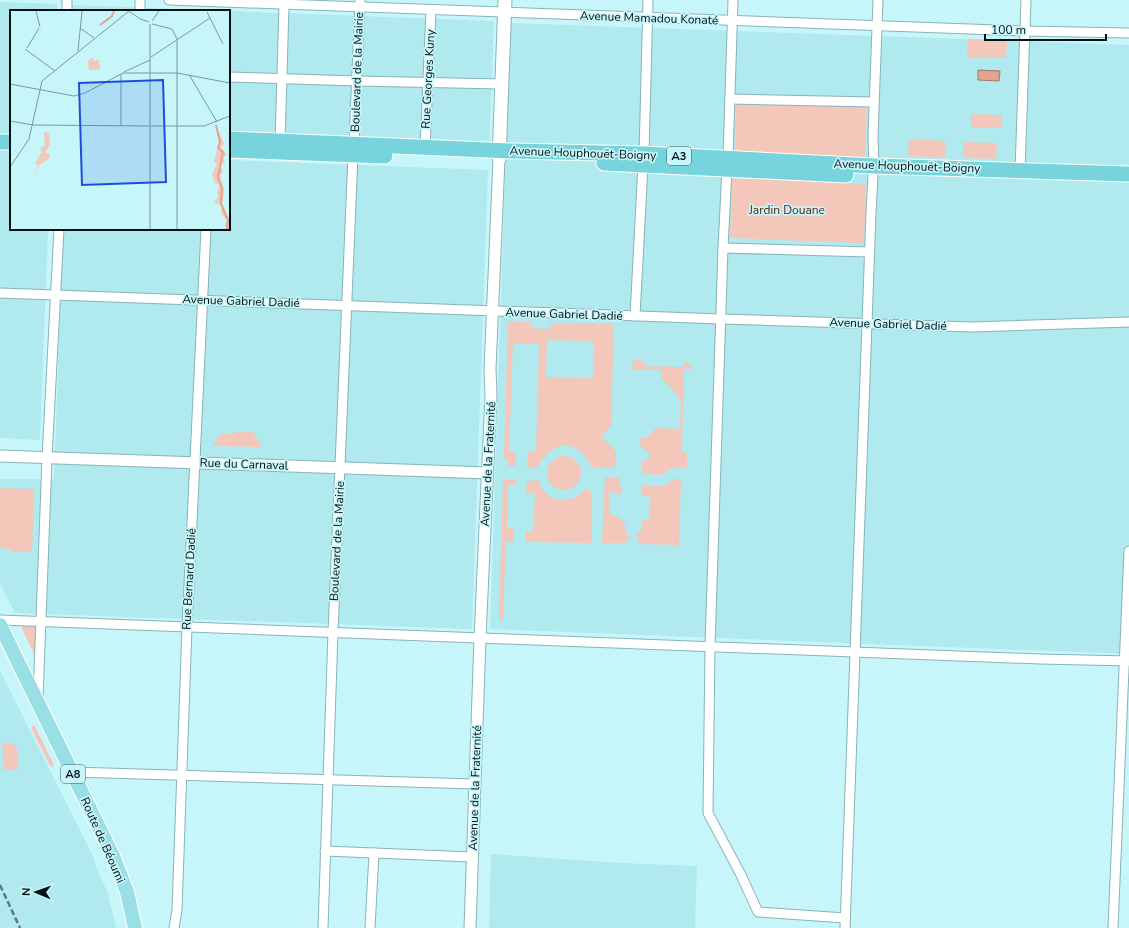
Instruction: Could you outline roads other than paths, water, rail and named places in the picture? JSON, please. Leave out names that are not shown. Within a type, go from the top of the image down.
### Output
[{"type":"highway","name":"Avenue Houphouët-Boigny","points":[[230,138],[354,150],[643,160],[1129,183]]},
{"type":"highway","name":"Avenue Houphouët-Boigny","points":[[230,150],[354,150],[425,148],[499,155]]},
{"type":"highway","name":"Avenue Houphouët-Boigny","points":[[874,171],[1020,170],[1129,174]]},
{"type":"main road","name":"Avenue de la Fraternité","points":[[499,155],[505,6]]},
{"type":"main road","name":"Route de Béoumi","points":[[0,625],[113,856],[127,892],[135,928]]},
{"type":"street","name":"Avenue Mamadou Konaté","points":[[169,0],[284,5],[360,4],[431,10],[505,6],[647,18],[1025,31],[1129,33]]},
{"type":"street","points":[[635,316],[643,160],[648,0]]},
{"type":"street","points":[[733,0],[710,646],[709,817],[740,873],[758,912],[845,918]]},
{"type":"street","points":[[845,928],[869,252],[874,171],[874,102],[878,0]]},
{"type":"street","points":[[1020,170],[1026,0]]},
{"type":"street","name":"Boulevard de la Mairie","points":[[323,928],[333,632],[360,4]]},
{"type":"street","points":[[280,142],[284,5]]},
{"type":"street","name":"Rue Georges Kuny","points":[[425,148],[431,10]]},
{"type":"street","points":[[230,76],[282,79],[502,84]]},
{"type":"street","points":[[730,99],[874,102]]},
{"type":"street","name":"Avenue de la Fraternité","points":[[470,928],[499,155]]},
{"type":"street","points":[[38,702],[47,458],[59,230]]},
{"type":"street","name":"Rue Bernard Dadié","points":[[174,928],[177,910],[187,627],[206,230]]},
{"type":"street","points":[[723,248],[869,252]]},
{"type":"street","name":"Avenue Gabriel Dadié","points":[[0,293],[973,327],[1129,322]]},
{"type":"street","name":"Rue du Carnaval","points":[[0,456],[487,473]]},
{"type":"street","points":[[1113,928],[1127,660],[1129,551]]},
{"type":"street","points":[[0,620],[1040,659],[1127,660]]},
{"type":"street","points":[[72,772],[475,784]]},
{"type":"street","points":[[325,851],[472,857]]},
{"type":"street","points":[[370,928],[374,853]]},
{"type":"railway","points":[[0,885],[20,928]]},
{"type":"park label","name":"Jardin Douane","points":[[787,210]]}]
